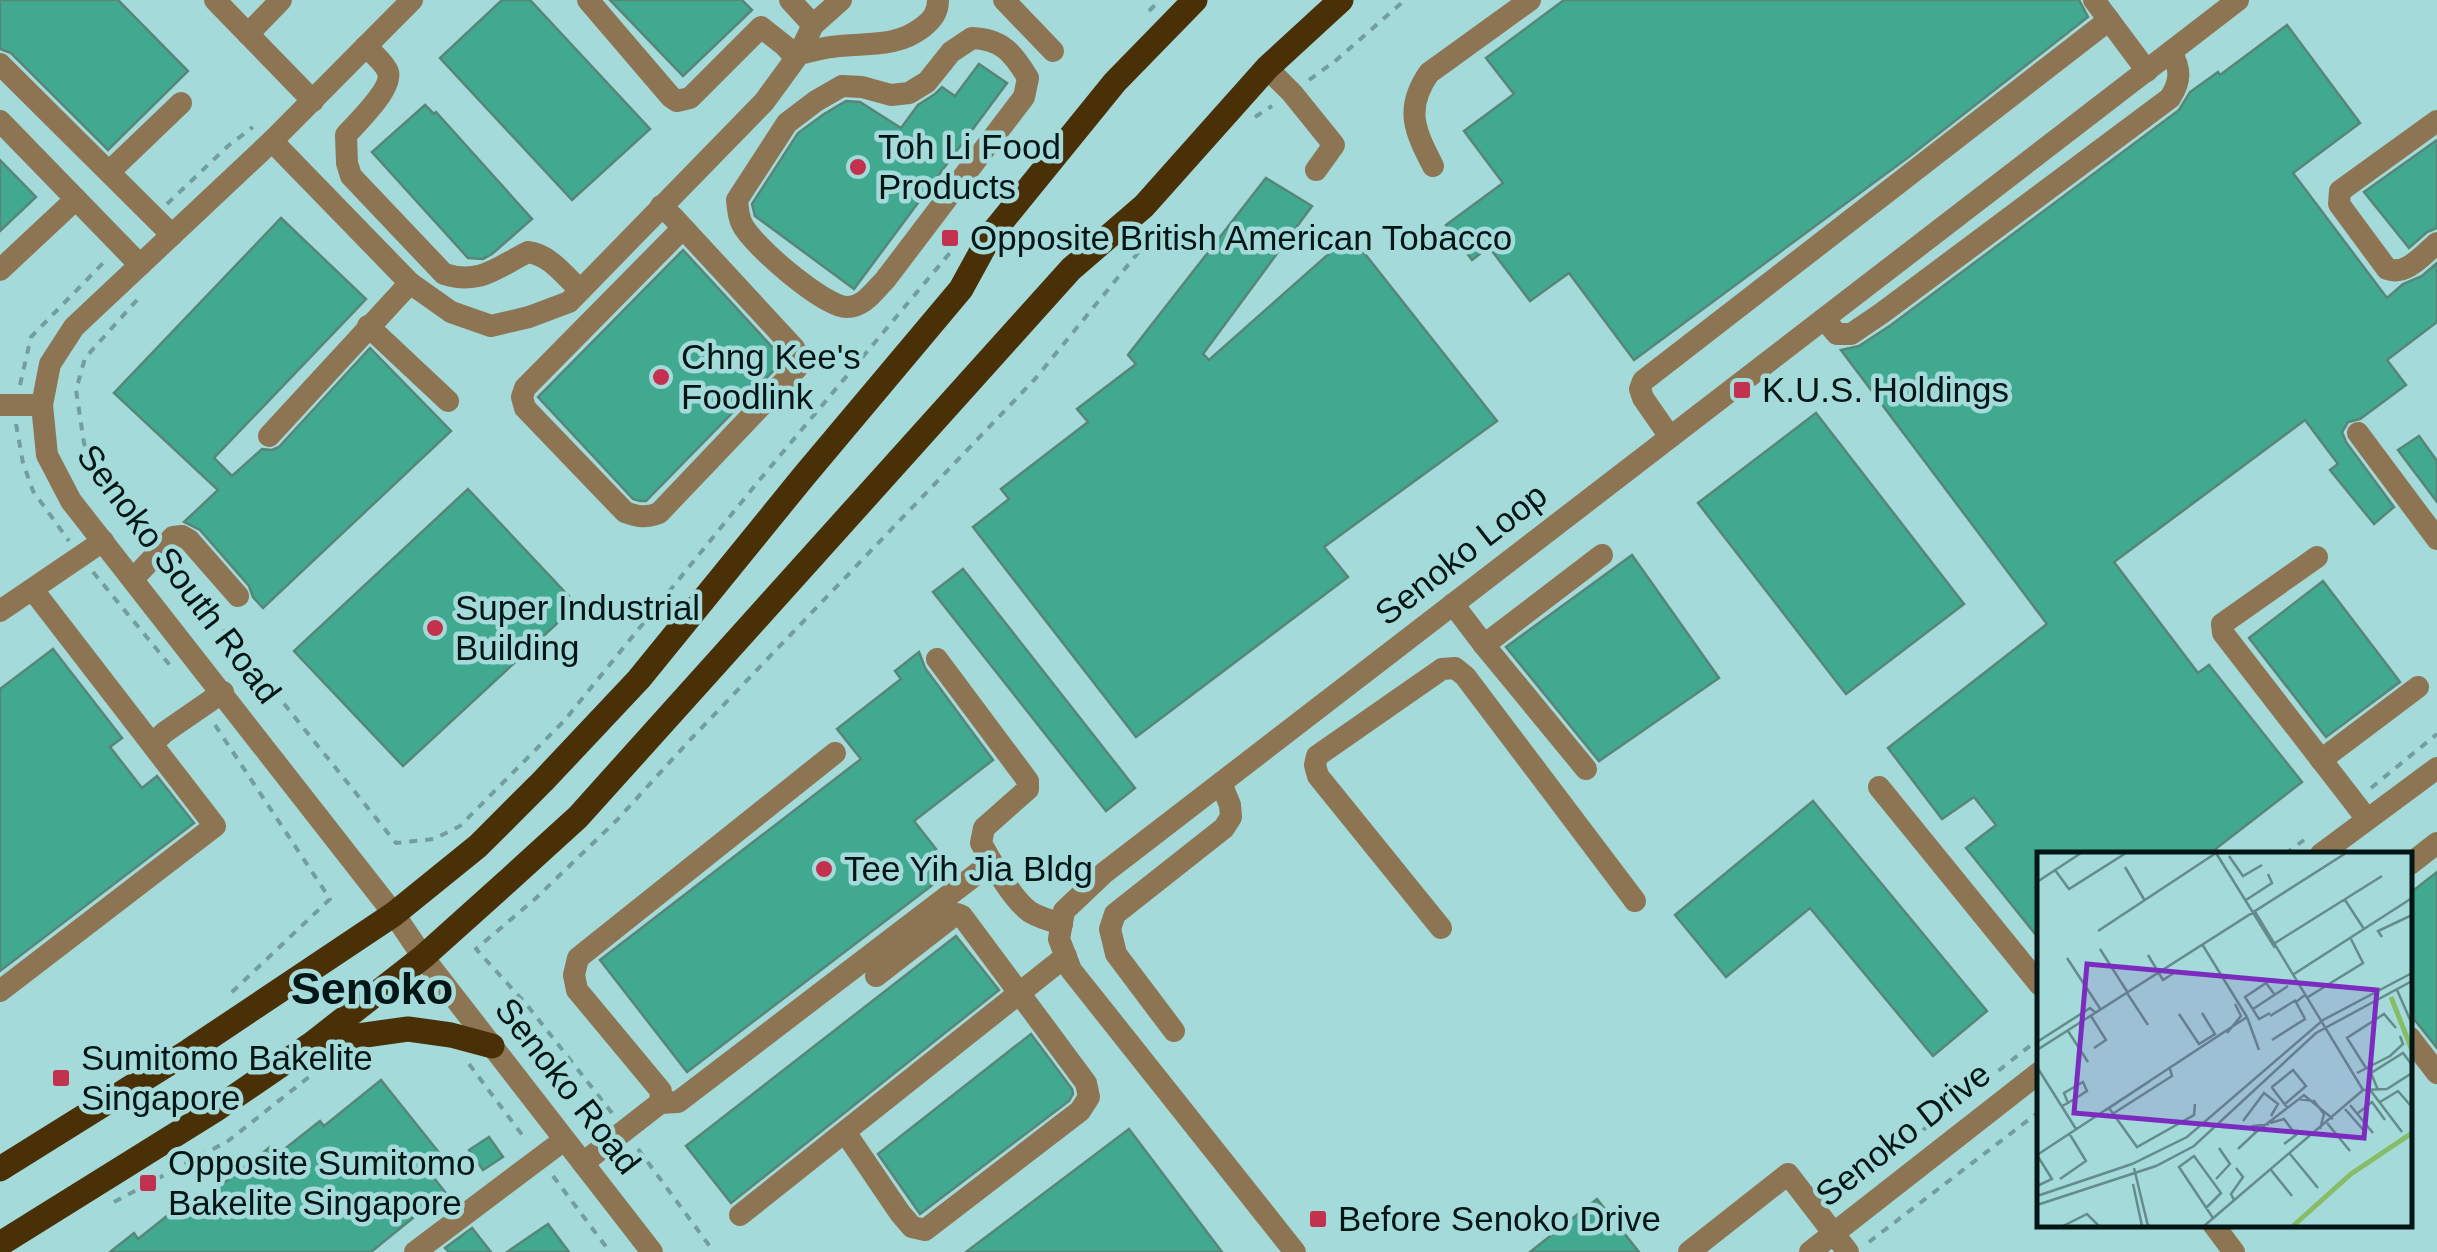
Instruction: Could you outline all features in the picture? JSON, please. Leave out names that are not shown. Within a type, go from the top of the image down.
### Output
[{"type":"main road","points":[[0,1169],[394,914],[478,846],[639,679],[961,290],[990,236],[1115,82],[1196,0]]},
{"type":"main road","points":[[319,1054],[578,816],[1072,269],[1144,206],[1267,68],[1341,0]]},
{"type":"main road","points":[[0,1244],[215,1110],[319,1054],[408,1029],[451,1034],[492,1046]]},
{"type":"street","points":[[215,0],[313,101]]},
{"type":"street","points":[[248,34],[281,0]]},
{"type":"street","name":"Senoko South Road","points":[[394,914],[72,501],[47,455],[42,405],[50,364],[74,327],[272,142],[412,0]]},
{"type":"street","points":[[588,0],[677,102],[690,98],[761,28],[797,56]]},
{"type":"street","points":[[790,0],[813,25]]},
{"type":"street","points":[[272,142],[410,283],[451,312],[492,326],[569,302],[764,102],[797,56],[813,25],[842,0]]},
{"type":"street","points":[[797,56],[832,47],[902,40],[932,18],[938,0]]},
{"type":"street","points":[[1004,0],[1053,51]]},
{"type":"street","points":[[1433,166],[1415,131],[1419,88],[1429,73],[1530,0]]},
{"type":"street","points":[[2094,0],[2147,70]]},
{"type":"street","name":"Senoko Loop","points":[[1062,924],[1064,911],[1104,873],[2238,0]]},
{"type":"street","points":[[1670,438],[1643,398],[1643,381],[2109,20]]},
{"type":"street","points":[[972,38],[989,39],[1014,56],[1028,78],[1024,97],[1008,120],[884,280],[863,303],[845,307],[826,300],[761,250],[742,226],[738,214],[737,200],[787,123],[842,86],[891,95],[909,93],[926,82],[951,52],[972,38]]},
{"type":"street","points":[[366,46],[389,77],[386,88],[346,135],[351,176],[444,274],[478,278],[528,252],[545,256],[580,290]]},
{"type":"street","points":[[1824,318],[1836,334],[1851,334],[2170,98],[2180,75],[2171,52]]},
{"type":"street","points":[[0,64],[172,235]]},
{"type":"street","points":[[1267,68],[1334,145],[1316,170]]},
{"type":"street","points":[[764,102],[787,123]]},
{"type":"street","points":[[109,172],[180,104]]},
{"type":"street","points":[[0,121],[140,265]]},
{"type":"street","points":[[2437,121],[2340,191],[2338,198],[2387,268],[2395,272],[2404,270],[2437,243]]},
{"type":"street","points":[[0,270],[76,199]]},
{"type":"street","points":[[662,206],[683,228],[794,348],[800,359],[798,368],[660,512],[638,516],[625,512],[525,408],[522,397],[525,388],[683,228]]},
{"type":"street","points":[[269,436],[410,283]]},
{"type":"street","points":[[368,326],[448,401]]},
{"type":"street","points":[[8,405],[42,405]]},
{"type":"street","points":[[2358,433],[2437,539]]},
{"type":"street","points":[[133,578],[173,537],[182,536],[238,596]]},
{"type":"street","points":[[0,611],[103,541]]},
{"type":"street","points":[[1484,645],[1602,555]]},
{"type":"street","points":[[2317,556],[2222,624],[2223,633],[2367,820]]},
{"type":"street","points":[[0,991],[215,826],[33,590]]},
{"type":"street","points":[[1453,604],[1586,769]]},
{"type":"street","points":[[938,659],[1028,781],[1028,789],[984,828],[981,843],[991,863],[1024,907],[1034,915],[1062,924],[1060,939],[1070,970],[1295,1252]]},
{"type":"street","points":[[1441,928],[1318,776],[1315,764],[1317,756],[1442,669],[1455,668],[1465,676],[1635,901]]},
{"type":"street","points":[[1366,672],[1389,706]]},
{"type":"street","points":[[2321,760],[2418,687]]},
{"type":"street","points":[[154,744],[223,692]]},
{"type":"street","points":[[660,1103],[660,1090],[655,1082],[577,990],[574,974],[578,958],[835,753]]},
{"type":"street","points":[[2327,852],[2437,768]]},
{"type":"street","points":[[1174,1031],[1116,954],[1110,930],[1114,914],[1224,828],[1232,817],[1221,783]]},
{"type":"street","points":[[1878,787],[2037,981]]},
{"type":"street","points":[[2412,863],[2437,844]]},
{"type":"street","points":[[583,1163],[660,1103],[678,1102],[991,863]]},
{"type":"street","name":"Senoko Road","points":[[394,914],[423,957],[652,1252]]},
{"type":"street","points":[[845,1132],[912,1227],[925,1230],[1080,1111],[1089,1097],[1086,1082],[962,916],[957,914],[876,976]]},
{"type":"street","points":[[740,1216],[1066,956]]},
{"type":"street","points":[[2412,1041],[2437,1073]]},
{"type":"street","name":"Senoko Drive","points":[[1810,1252],[1841,1242],[1914,1170],[2037,1074]]},
{"type":"street","points":[[415,1252],[564,1140]]},
{"type":"street","points":[[1689,1252],[1788,1174],[1841,1242]]},
{"type":"street","points":[[2214,1227],[2234,1252]]},
{"type":"path","points":[[1147,14],[1160,0]]},
{"type":"path","points":[[1254,118],[1334,62],[1405,0]]},
{"type":"path","points":[[154,217],[228,146]]},
{"type":"path","points":[[714,1252],[527,1005],[476,948],[535,899],[617,820],[1035,378],[1168,216]]},
{"type":"path","points":[[138,299],[85,358],[76,390],[84,442],[98,481],[396,843],[434,839],[460,826],[564,722],[756,483],[959,242]]},
{"type":"path","points":[[120,244],[31,337],[8,405],[16,425],[22,463],[34,491],[80,556],[178,676]]},
{"type":"path","points":[[202,706],[330,898],[226,998]]},
{"type":"path","points":[[1914,1170],[1900,1148],[2037,1040]]},
{"type":"path","points":[[108,1206],[228,1141],[319,1054]]},
{"type":"path","points":[[467,1062],[610,1252]]},
{"type":"path","points":[[1856,1252],[2037,1113]]},
{"type":"building","points":[[0,0],[118,0],[188,71],[108,150],[11,53],[0,49]]},
{"type":"building","points":[[502,0],[530,0],[650,129],[572,200],[440,58]]},
{"type":"building","points":[[610,0],[742,0],[752,10],[683,76]]},
{"type":"building","points":[[1564,0],[2079,0],[2088,17],[1910,156],[1634,360],[1569,273],[1530,301],[1489,247],[1472,260],[1446,225],[1503,183],[1464,131],[1514,94],[1486,58]]},
{"type":"building","points":[[2287,25],[2360,123],[2293,173],[2387,298],[2437,263],[2437,322],[2387,360],[2406,385],[2360,419],[2348,422],[2342,432],[2394,507],[2374,524],[2330,470],[2338,464],[2305,420],[2114,562],[2198,673],[2209,665],[2302,782],[2212,852],[2037,852],[2037,936],[1966,848],[1996,825],[1974,797],[1942,819],[1888,748],[2047,624],[1841,350],[1859,346],[1891,325],[2179,110],[2190,92],[2218,72],[2220,75]]},
{"type":"building","name":"Toh Li Food Products","points":[[979,64],[1007,83],[854,289],[755,216],[752,204],[798,133],[824,114],[846,101],[860,102],[901,128],[918,105],[942,87],[955,96]]},
{"type":"building","points":[[425,105],[436,112],[532,219],[483,259],[468,258],[372,152]]},
{"type":"building","points":[[2437,140],[2437,228],[2409,248],[2364,192]]},
{"type":"building","points":[[0,160],[36,197],[0,231]]},
{"type":"building","points":[[1266,178],[1312,206],[1203,354],[1209,360],[1350,235],[1497,421],[1324,547],[1348,577],[1136,737],[973,527],[1009,499],[1001,489],[1088,422],[1077,409],[1136,364],[1128,355]]},
{"type":"building","points":[[281,218],[366,299],[214,458],[232,476],[262,449],[279,447],[370,348],[451,431],[263,608],[200,530],[184,522],[218,490],[114,393]]},
{"type":"building","name":"Chng Kee's Foodlink","points":[[683,250],[784,360],[646,501],[640,501],[633,499],[538,397]]},
{"type":"building","points":[[1816,413],[1964,604],[1846,694],[1698,503]]},
{"type":"building","points":[[2419,436],[2437,461],[2437,502],[2398,450]]},
{"type":"building","name":"Super Industrial Building","points":[[468,489],[577,605],[403,766],[294,651]]},
{"type":"building","points":[[1632,555],[1719,678],[1599,761],[1506,647]]},
{"type":"building","points":[[963,569],[1135,788],[1106,811],[933,592]]},
{"type":"building","points":[[2323,581],[2400,682],[2326,737],[2249,638]]},
{"type":"building","points":[[53,649],[122,738],[110,747],[142,788],[157,776],[194,823],[0,971],[0,689]]},
{"type":"building","name":"Tee Yih Jia Bldg","points":[[919,652],[925,668],[993,760],[914,821],[936,849],[923,859],[939,880],[687,1072],[600,960],[861,759],[837,729],[901,679],[895,671]]},
{"type":"building","points":[[1813,801],[1987,1011],[1933,1056],[1810,908],[1726,977],[1675,915]]},
{"type":"building","points":[[2437,872],[2437,1048],[2412,1017],[2412,891]]},
{"type":"building","points":[[956,936],[999,990],[731,1203],[686,1146]]},
{"type":"building","points":[[1031,1034],[1072,1089],[1069,1101],[920,1214],[878,1154]]},
{"type":"building","points":[[381,1080],[441,1155],[426,1168],[445,1192],[371,1252],[110,1252],[134,1233],[138,1239],[182,1204],[188,1211],[270,1147],[277,1155],[320,1121],[324,1126]]},
{"type":"building","points":[[1129,1129],[1222,1252],[966,1252]]},
{"type":"building","points":[[489,1137],[503,1157],[483,1170],[469,1150]]},
{"type":"building","points":[[1597,1199],[1639,1252],[1530,1252]]},
{"type":"building","points":[[548,1224],[569,1252],[507,1252]]},
{"type":"building","points":[[472,1228],[491,1252],[449,1252],[445,1248]]},
{"type":"place","name":"Toh Li Food Products","points":[[858,167]]},
{"type":"place","name":"Opposite British American Tobacco","points":[[950,238]]},
{"type":"place","name":"Chng Kee's Foodlink","points":[[661,377]]},
{"type":"place","name":"K.U.S. Holdings","points":[[1742,390]]},
{"type":"place","name":"Super Industrial Building","points":[[435,628]]},
{"type":"place","name":"Tee Yih Jia Bldg","points":[[824,869]]},
{"type":"place","name":"Sumitomo Bakelite Singapore","points":[[61,1078]]},
{"type":"place","name":"Opposite Sumitomo Bakelite Singapore","points":[[148,1183]]},
{"type":"place","name":"Before Senoko Drive","points":[[1318,1219]]},
{"type":"district","name":"Senoko","points":[[372,988]]}]
